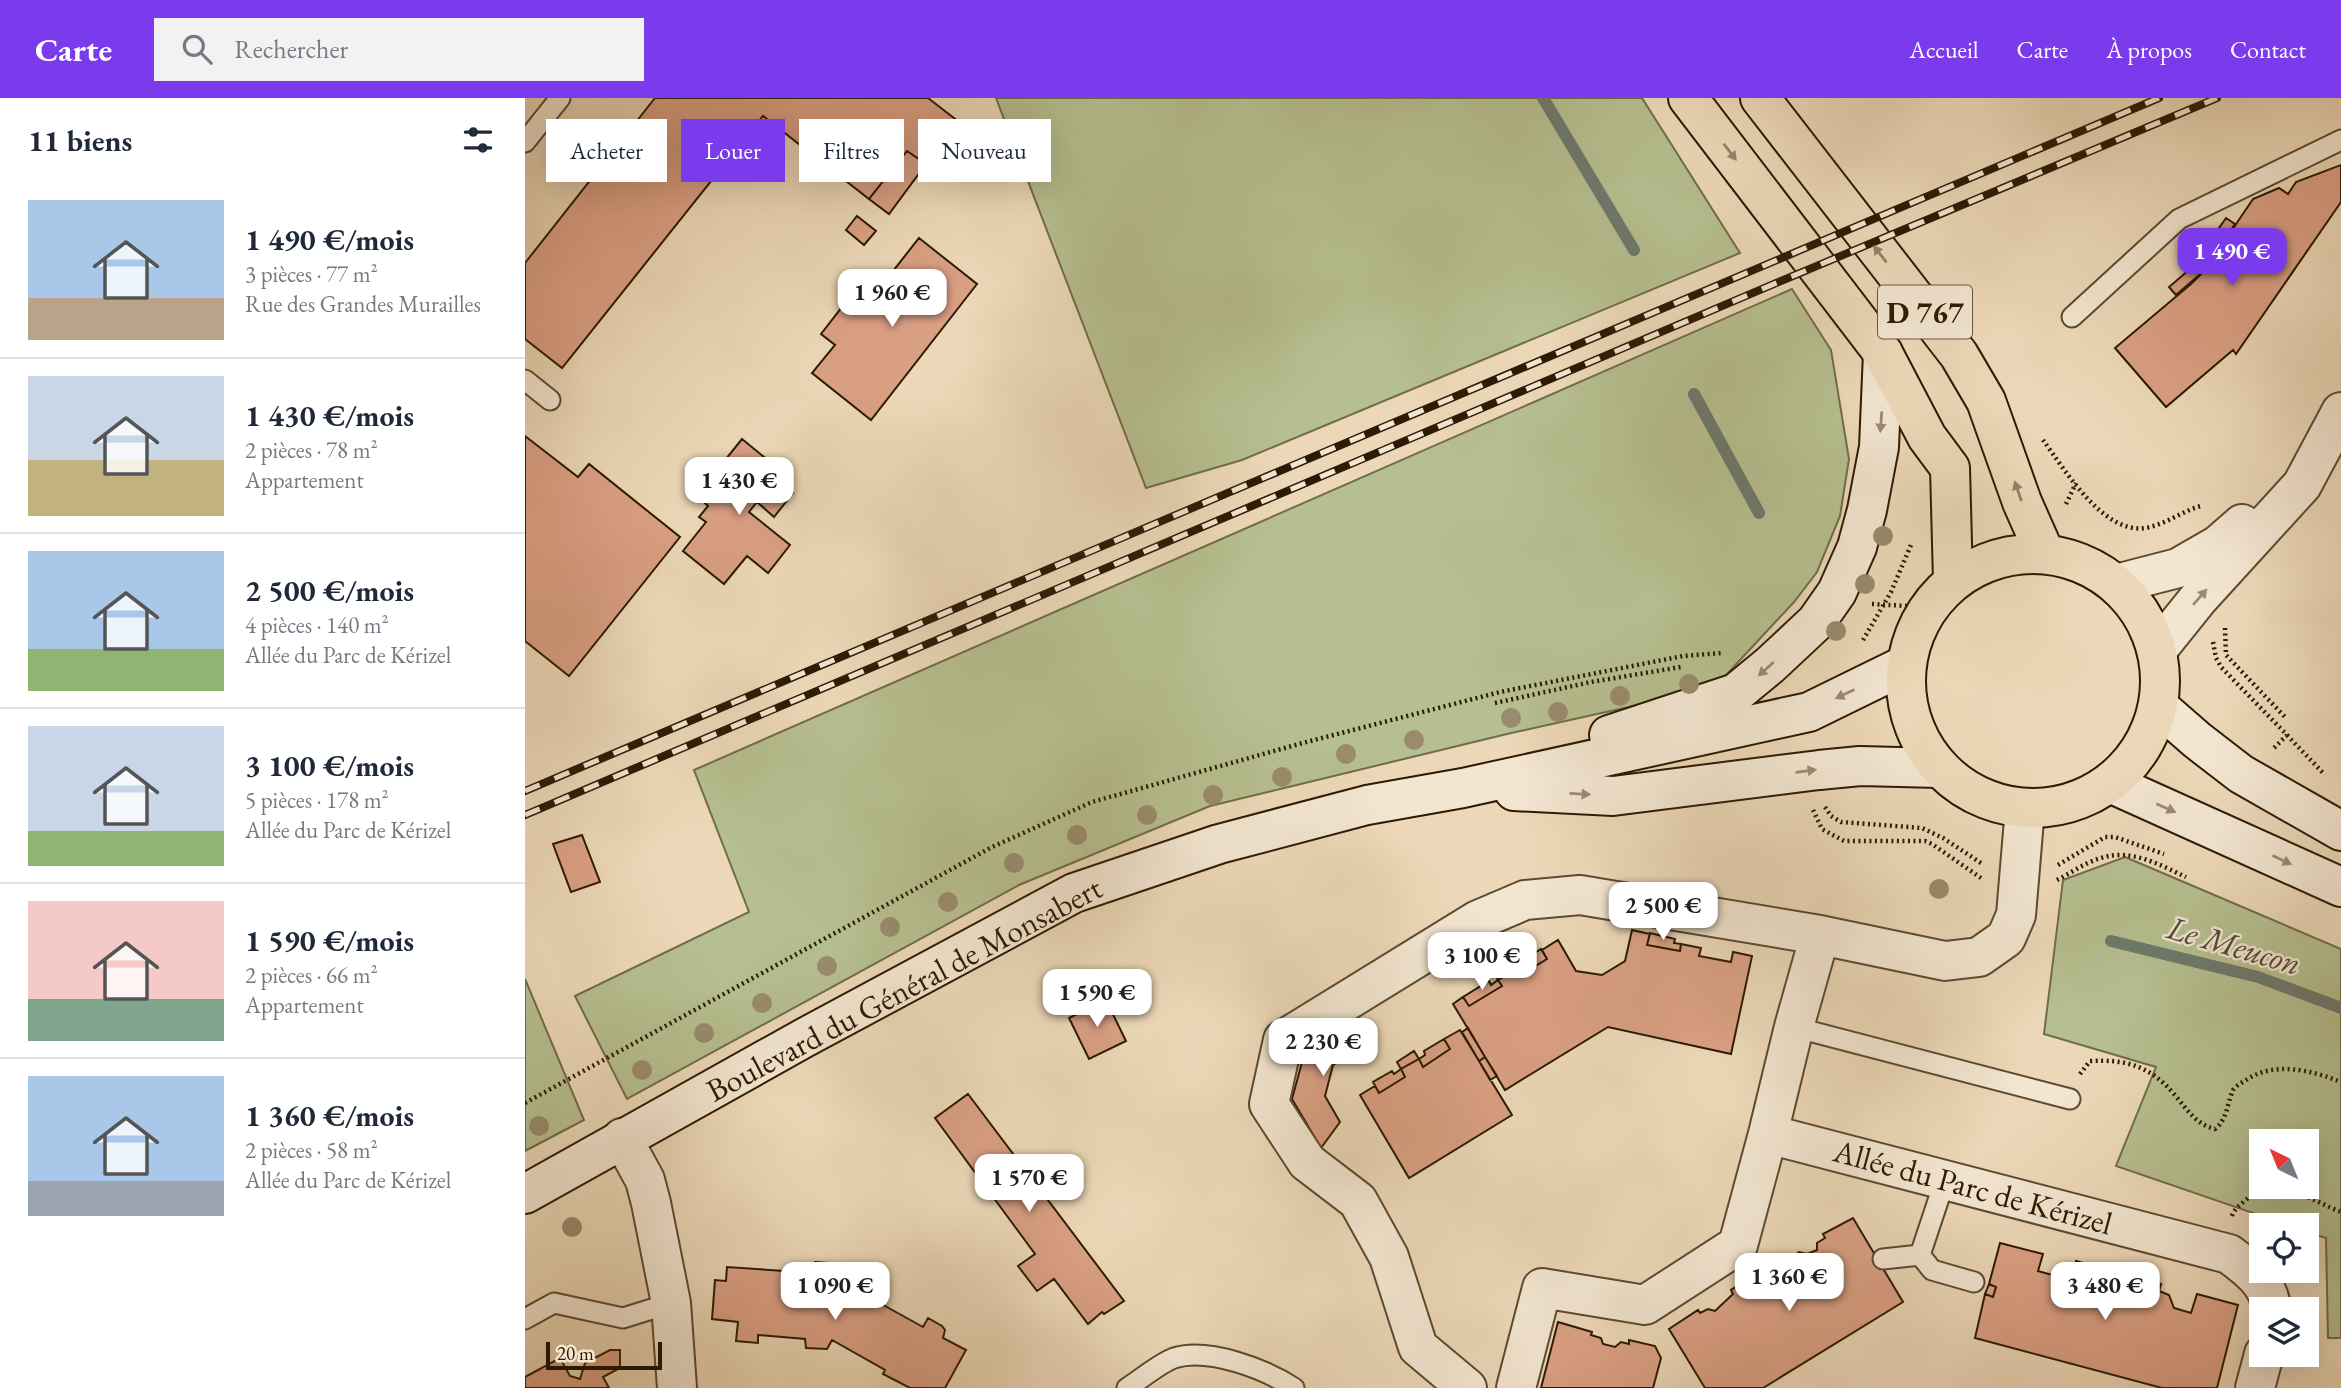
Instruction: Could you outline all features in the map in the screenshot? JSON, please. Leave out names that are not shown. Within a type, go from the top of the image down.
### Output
[{"type":"main road","name":"D 767","points":[[1688,98],[1883,354],[1927,437],[1927,475],[1938,536],[1954,581]]},
{"type":"main road","name":"D 767","points":[[1760,98],[1959,355],[1986,401],[2022,502],[2045,554]]},
{"type":"main road","points":[[2045,554],[2071,559],[2095,569],[2116,584],[2134,603],[2148,625],[2157,650],[2160,668],[2158,706],[2149,735],[2132,761],[2110,783],[2084,798],[2055,806],[2025,808],[1994,802],[1974,793],[1939,768],[1918,737],[1907,702],[1907,664],[1927,607],[1954,581],[1981,564],[2013,555],[2045,554]]},
{"type":"street","points":[[1463,788],[1677,711],[1735,693],[1816,622],[1837,592],[1857,547],[1867,510],[1879,447],[1883,354]]},
{"type":"street","points":[[2116,584],[2178,568],[2218,545],[2270,498],[2336,424]]},
{"type":"street","points":[[2157,650],[2198,599],[2302,485],[2336,424]]},
{"type":"street","name":"Boulevard du Général de Monsabert","points":[[525,1194],[622,1138],[1074,893],[1219,844],[1367,805],[1463,788],[1809,712],[1907,664]]},
{"type":"street","points":[[2158,706],[2232,768],[2341,831]]},
{"type":"street","name":"Boulevard du Général de Monsabert","points":[[1463,788],[1613,796],[1814,786],[1860,766],[1939,768]]},
{"type":"street","points":[[2110,783],[2341,887]]},
{"type":"street","points":[[1467,1388],[1418,1347],[1389,1257],[1358,1201],[1307,1162],[1269,1104],[1283,1040],[1478,920],[1525,900],[1580,895],[1820,935],[1945,961],[1979,957],[2006,938],[2016,915],[2025,808]]},
{"type":"street","points":[[1516,1388],[1542,1288],[1645,1305],[1738,1245],[1820,935]]},
{"type":"street","name":"Allée du Parc de Kérizel","points":[[1768,1133],[2229,1254],[2255,1273],[2269,1297]]},
{"type":"street","points":[[622,1138],[645,1180],[671,1303],[677,1388]]},
{"type":"street","points":[[2255,1388],[2261,1367]]},
{"type":"lane","points":[[525,142],[560,98]]},
{"type":"lane","points":[[2072,317],[2179,219],[2341,140]]},
{"type":"lane","points":[[525,380],[550,400]]},
{"type":"lane","points":[[1794,1027],[2070,1099]]},
{"type":"lane","points":[[1920,1255],[1945,1180]]},
{"type":"lane","points":[[1882,1259],[1920,1255]]},
{"type":"lane","points":[[1920,1255],[1932,1270],[1975,1282]]},
{"type":"lane","points":[[525,1319],[554,1303],[624,1318],[671,1303]]},
{"type":"lane","points":[[1127,1388],[1173,1359],[1206,1355],[1245,1365],[1294,1388]]},
{"type":"path","points":[[2049,448],[2095,507],[2112,522],[2135,528],[2156,525]]},
{"type":"path","points":[[1870,604],[1927,607]]},
{"type":"path","points":[[2225,617],[2226,655],[2285,717]]},
{"type":"path","points":[[2213,631],[2216,658],[2221,667],[2333,785]]},
{"type":"path","points":[[525,1103],[992,847],[1092,802],[1500,692],[1683,656],[1723,652]]},
{"type":"path","points":[[2270,752],[2287,735]]},
{"type":"path","points":[[1814,786],[1826,810],[1841,822],[1922,828],[1988,867]]},
{"type":"path","points":[[1814,786],[1822,829],[1844,841],[1925,841],[1987,882]]},
{"type":"path","points":[[2054,868],[2105,837],[2115,837],[2173,857]]},
{"type":"path","points":[[2056,881],[2100,858],[2114,855],[2149,860],[2186,877]]},
{"type":"path","points":[[2090,1061],[2116,1060],[2144,1068],[2172,1091],[2193,1117],[2204,1126],[2215,1129],[2222,1124],[2234,1087],[2254,1074],[2276,1069],[2299,1070],[2341,1082]]},
{"type":"path","points":[[2220,1252],[2234,1210],[2253,1192],[2280,1187],[2341,1212]]},
{"type":"green space","points":[[996,98],[1642,98],[1740,253],[1242,460],[1146,488],[1028,182],[1051,182],[1051,119],[1004,119]]},
{"type":"green space","points":[[1792,289],[1831,350],[1849,459],[1840,516],[1817,572],[1794,602],[1714,688],[1507,734],[1210,806],[1019,885],[627,1099],[575,996],[749,912],[694,770]]},
{"type":"green space","points":[[2125,857],[2341,949],[2341,1338],[2328,1338],[2326,1238],[2319,1236],[2319,1213],[2253,1213],[2116,1166],[2156,1067],[2044,1034],[2063,880]]},
{"type":"green space","points":[[525,979],[584,1120],[525,1151]]},
{"type":"building","points":[[655,98],[928,98],[955,119],[918,119],[918,159],[907,151],[904,155],[904,119],[799,119],[799,144],[785,133],[785,119],[767,119],[763,116],[761,119],[681,119],[681,182],[710,182],[562,368],[525,339],[525,263],[589,182],[667,182],[667,119],[638,119]]},
{"type":"building","points":[[907,151],[918,159],[918,175],[889,214],[869,199],[882,182],[904,182],[904,155]]},
{"type":"building","points":[[2341,165],[2341,202],[2236,354],[2233,350],[2166,407],[2115,348],[2205,270],[2253,199],[2279,188],[2288,194],[2296,182]]},
{"type":"building","points":[[847,182],[882,182],[869,199]]},
{"type":"building","points":[[857,216],[876,231],[864,245],[846,230]]},
{"type":"building","points":[[2226,218],[2235,224],[2205,270],[2176,295],[2169,287],[2190,269]]},
{"type":"building","points":[[919,238],[977,284],[871,420],[812,373],[835,345],[821,334],[846,302],[860,313]]},
{"type":"building","points":[[525,436],[578,477],[589,464],[680,537],[569,676],[525,641]]},
{"type":"building","points":[[742,439],[769,461],[763,469],[793,493],[774,517],[757,502],[749,512],[790,545],[768,573],[747,556],[724,584],[683,551],[706,522],[699,517],[708,506],[700,498],[700,492],[708,485],[716,486],[724,476],[717,470]]},
{"type":"building","points":[[582,835],[600,882],[571,892],[553,844]]},
{"type":"building","points":[[1632,930],[1650,934],[1647,945],[1680,951],[1681,944],[1701,948],[1699,956],[1731,962],[1733,952],[1752,956],[1731,1054],[1608,1027],[1505,1090],[1453,1004],[1463,997],[1469,1006],[1502,986],[1498,980],[1515,970],[1519,976],[1547,959],[1542,950],[1558,940],[1576,971],[1602,975],[1625,961]]},
{"type":"building","points":[[1650,933],[1675,939],[1674,943],[1681,944],[1680,951],[1647,945]]},
{"type":"building","points":[[1541,949],[1547,959],[1519,976],[1515,970],[1523,965],[1521,962]]},
{"type":"building","points":[[1511,962],[1515,970],[1498,980],[1493,972]]},
{"type":"building","points":[[1498,980],[1502,986],[1469,1006],[1463,997],[1489,981],[1491,985]]},
{"type":"building","points":[[1106,1000],[1126,1041],[1089,1059],[1069,1018]]},
{"type":"building","points":[[1352,1015],[1358,1050],[1333,1065],[1325,1096],[1340,1122],[1321,1148],[1292,1099],[1307,1044]]},
{"type":"building","points":[[1468,1028],[1485,1057],[1479,1061],[1462,1032]]},
{"type":"building","points":[[1460,1030],[1512,1115],[1409,1178],[1360,1095],[1375,1086],[1379,1093],[1405,1077],[1401,1069],[1419,1059],[1423,1067],[1450,1049],[1444,1039]]},
{"type":"building","points":[[1444,1039],[1450,1049],[1423,1067],[1419,1059],[1425,1055],[1424,1051]]},
{"type":"building","points":[[1414,1051],[1419,1059],[1401,1069],[1397,1062]]},
{"type":"building","points":[[1485,1057],[1497,1076],[1490,1080],[1479,1061]]},
{"type":"building","points":[[1401,1069],[1405,1077],[1379,1093],[1373,1082]]},
{"type":"building","points":[[968,1094],[1124,1301],[1104,1314],[1102,1312],[1088,1324],[1054,1279],[1037,1291],[1018,1266],[1035,1254],[935,1118]]},
{"type":"building","points":[[1853,1218],[1903,1302],[1763,1388],[1705,1388],[1669,1329],[1698,1310],[1700,1313],[1708,1309],[1715,1311],[1733,1294],[1731,1290],[1791,1254],[1793,1257],[1799,1252],[1807,1254],[1817,1250],[1817,1243],[1825,1238],[1823,1234]]},
{"type":"building","points":[[2000,1243],[2043,1254],[2038,1271],[2052,1275],[2063,1265],[2075,1268],[2076,1261],[2161,1284],[2159,1291],[2169,1295],[2174,1308],[2191,1313],[2197,1294],[2238,1305],[2217,1388],[2162,1388],[1975,1338],[1985,1294],[1993,1297],[1996,1287],[1989,1284]]},
{"type":"building","points":[[815,1262],[828,1263],[831,1276],[923,1327],[928,1318],[942,1326],[945,1330],[943,1338],[966,1350],[945,1388],[910,1388],[883,1374],[885,1370],[832,1340],[827,1349],[806,1348],[805,1339],[758,1335],[758,1343],[736,1341],[738,1322],[712,1319],[715,1280],[726,1281],[727,1267],[813,1273]]},
{"type":"building","points":[[1989,1284],[1996,1287],[1993,1297],[1985,1294]]},
{"type":"building","points":[[1558,1322],[1592,1332],[1591,1335],[1601,1338],[1603,1344],[1615,1347],[1621,1342],[1629,1344],[1629,1340],[1655,1346],[1661,1358],[1653,1388],[1541,1388]]},
{"type":"building","points":[[610,1350],[620,1350],[620,1368],[603,1377],[609,1388],[525,1388],[525,1377],[560,1358],[570,1376],[580,1379],[585,1363]]},
{"type":"waterway","name":"Le Meucon","points":[[1543,98],[1634,250]]},
{"type":"waterway","name":"Le Meucon","points":[[1694,394],[1759,513]]},
{"type":"waterway","name":"Le Meucon","points":[[2111,941],[2258,977],[2341,1008]]},
{"type":"railway","points":[[525,791],[2159,98]]},
{"type":"railway","points":[[525,815],[2217,98]]}]
